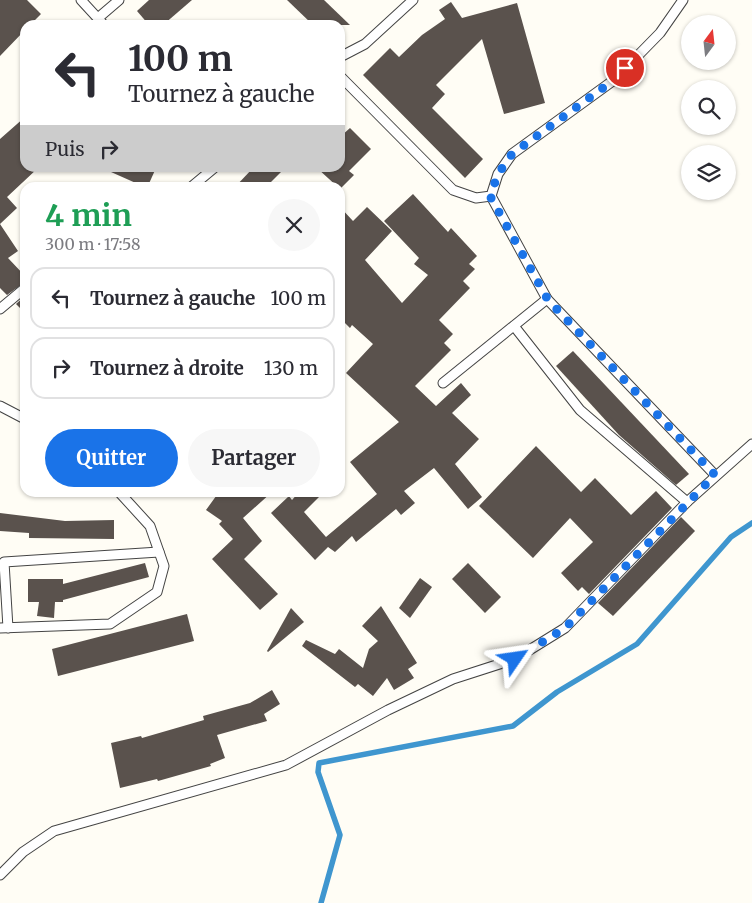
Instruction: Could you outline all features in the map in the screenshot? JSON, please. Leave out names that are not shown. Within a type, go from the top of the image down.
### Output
[{"type":"lane","points":[[81,0],[100,20]]},
{"type":"lane","points":[[102,20],[119,0]]},
{"type":"lane","points":[[345,54],[364,44],[413,0]]},
{"type":"lane","points":[[683,0],[660,33],[614,80],[512,154],[498,174],[490,196],[548,300],[715,475]]},
{"type":"lane","points":[[345,81],[453,190],[476,198],[490,196]]},
{"type":"lane","points":[[197,182],[209,172]]},
{"type":"lane","points":[[0,309],[20,292]]},
{"type":"lane","points":[[443,383],[548,300]]},
{"type":"lane","points":[[514,326],[580,410],[687,502]]},
{"type":"lane","points":[[0,406],[20,416]]},
{"type":"lane","points":[[0,874],[23,852],[54,831],[286,765],[388,710],[453,679],[515,659],[565,628],[687,502],[715,475],[752,444]]},
{"type":"lane","points":[[124,497],[150,526],[164,566],[157,592],[110,624],[4,628],[4,562],[159,552]]},
{"type":"building","points":[[0,0],[27,0],[41,14],[35,20],[20,20],[20,35],[0,56]]},
{"type":"building","points":[[149,0],[192,0],[169,20],[145,20],[137,11]]},
{"type":"building","points":[[287,0],[324,0],[345,20],[308,20]]},
{"type":"building","points":[[451,2],[462,18],[517,3],[545,103],[504,114],[482,39],[436,85],[445,94],[432,108],[483,159],[465,178],[363,75],[390,48],[399,57],[422,35],[445,19],[439,10]]},
{"type":"building","points":[[20,121],[20,172],[34,172],[23,182],[20,182],[20,185],[7,197],[17,208],[0,224],[0,139]]},
{"type":"building","points":[[350,128],[371,149],[349,171],[354,175],[345,184],[345,182],[332,182],[321,172],[345,172],[345,132]]},
{"type":"building","points":[[111,172],[154,172],[150,182],[134,182]]},
{"type":"building","points":[[249,172],[281,172],[271,182],[240,182]]},
{"type":"building","points":[[413,194],[448,232],[451,228],[477,256],[469,264],[475,269],[463,281],[470,288],[439,320],[453,334],[444,343],[451,350],[415,386],[436,406],[461,383],[471,395],[452,413],[479,439],[455,464],[482,497],[468,509],[434,468],[404,491],[415,503],[401,515],[396,509],[356,542],[352,536],[335,552],[328,547],[315,560],[271,513],[288,497],[292,500],[295,497],[319,497],[304,512],[326,537],[377,494],[350,462],[399,422],[346,373],[373,344],[352,325],[350,328],[345,323],[345,212],[353,221],[367,207],[392,231],[365,260],[402,303],[428,275],[414,264],[419,258],[384,221]]},
{"type":"building","points":[[0,224],[18,251],[8,258],[20,271],[20,286],[7,295],[0,288]]},
{"type":"building","points":[[573,351],[689,474],[676,485],[619,435],[556,366]]},
{"type":"building","points":[[536,446],[581,492],[595,478],[631,515],[656,491],[672,508],[589,594],[582,587],[578,591],[561,573],[593,542],[570,518],[533,558],[479,506]]},
{"type":"building","points":[[215,497],[266,497],[243,518],[262,541],[244,559],[278,594],[260,610],[212,559],[233,539],[219,524],[222,521],[206,510]]},
{"type":"building","points":[[0,513],[65,521],[114,520],[114,539],[29,538],[29,533],[0,531]]},
{"type":"building","points":[[681,517],[695,531],[613,616],[598,603]]},
{"type":"building","points":[[145,563],[149,577],[63,600],[63,602],[55,602],[54,618],[37,616],[39,602],[28,602],[28,579],[63,579],[63,584]]},
{"type":"building","points":[[468,563],[501,597],[485,613],[452,579]]},
{"type":"building","points":[[420,578],[432,587],[410,618],[399,608]]},
{"type":"building","points":[[381,606],[417,663],[408,669],[414,678],[394,690],[387,678],[373,696],[358,684],[355,687],[302,646],[306,640],[335,654],[339,649],[363,668],[369,649],[378,641],[362,626]]},
{"type":"building","points":[[291,608],[304,622],[268,652],[267,651]]},
{"type":"building","points":[[187,614],[194,641],[58,676],[52,649]]},
{"type":"building","points":[[272,690],[280,704],[264,714],[267,721],[217,735],[225,758],[210,764],[211,766],[158,781],[157,779],[120,788],[111,743],[141,736],[142,738],[204,720],[203,716],[250,703]]},
{"type":"waterway","points":[[321,903],[340,835],[318,772],[319,763],[513,726],[557,692],[637,644],[731,537],[752,523]]},
{"type":"route","points":[[515,659],[565,628],[715,475],[548,300],[507,223],[490,196],[498,174],[512,154],[614,80],[625,68]]}]
